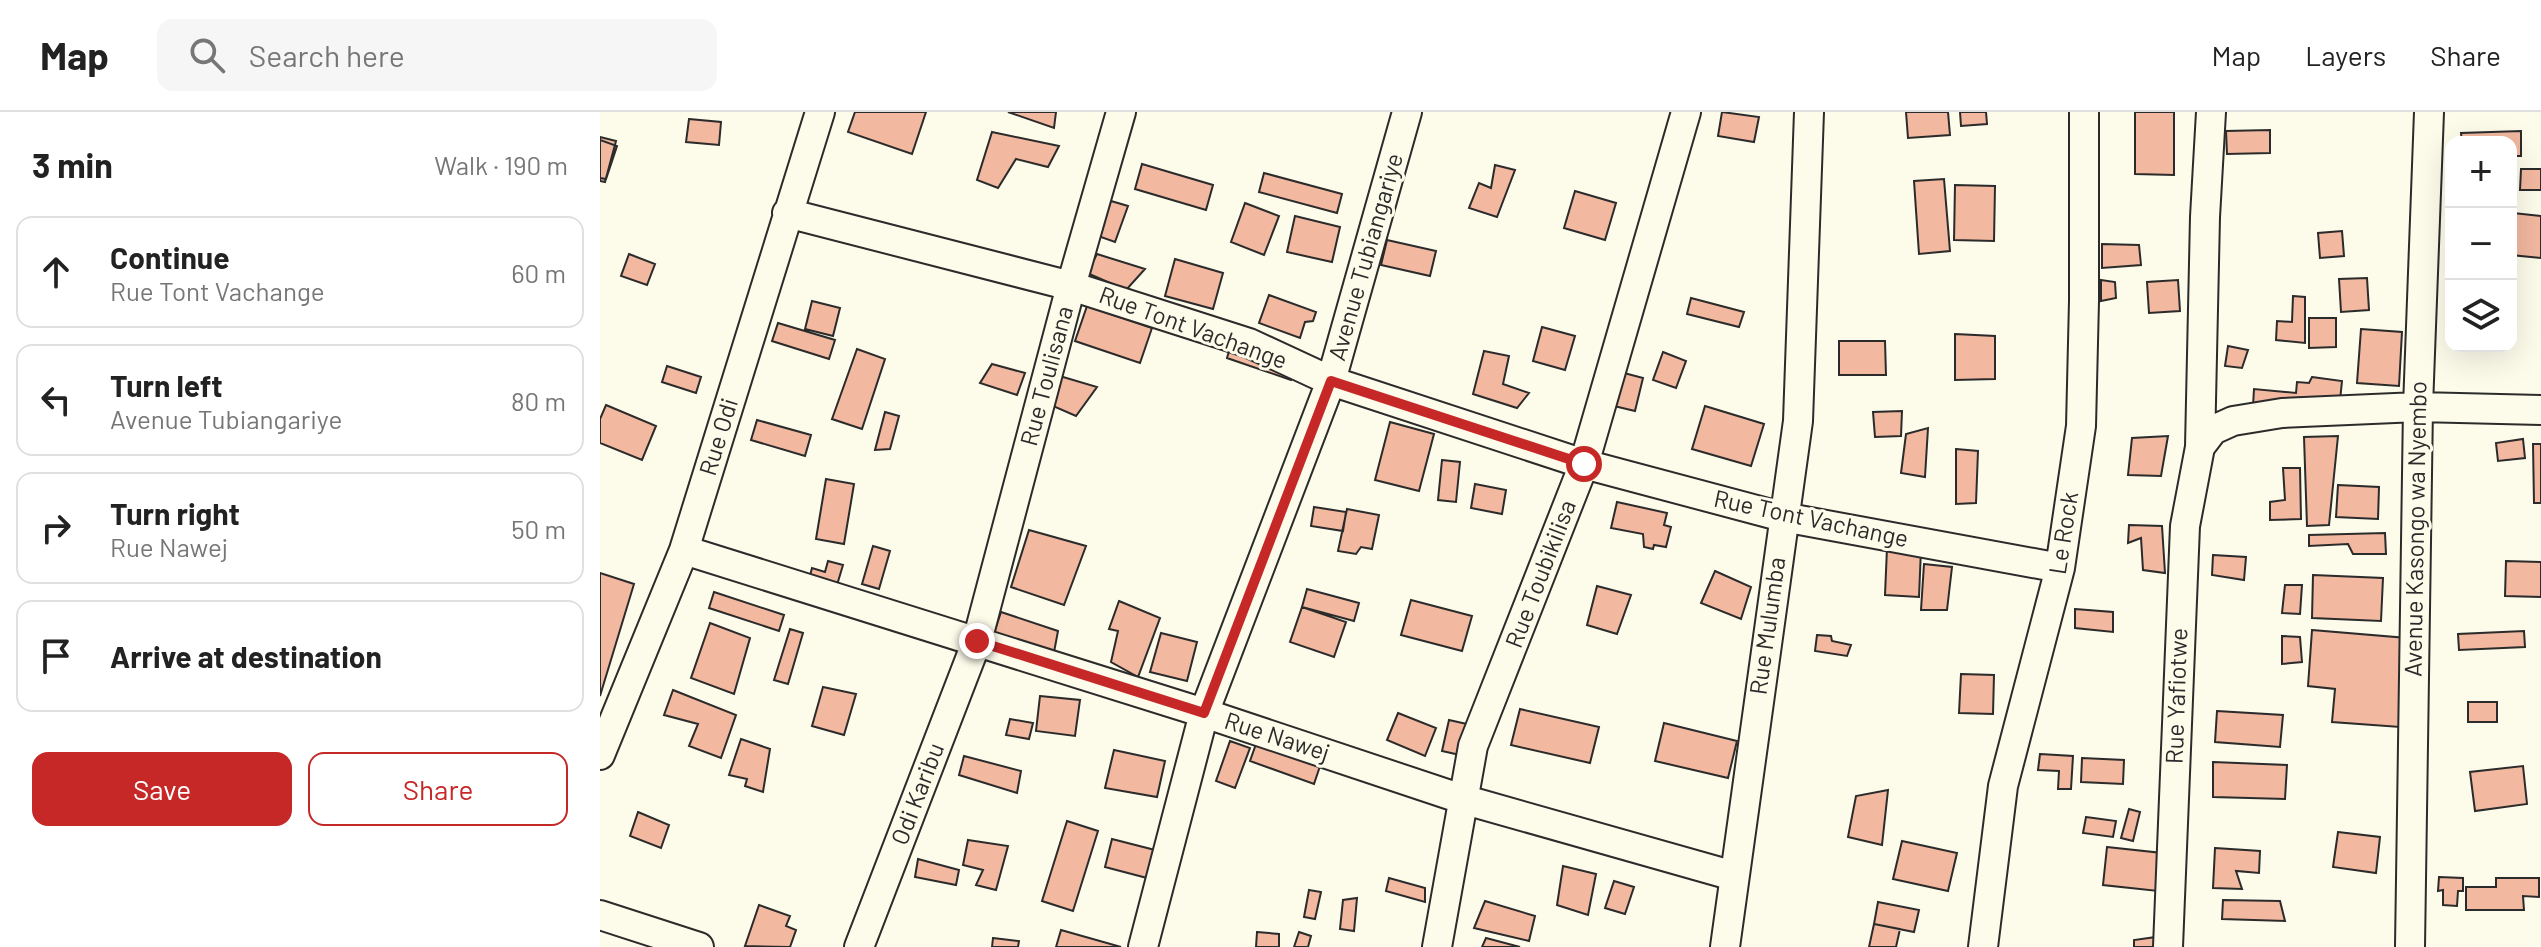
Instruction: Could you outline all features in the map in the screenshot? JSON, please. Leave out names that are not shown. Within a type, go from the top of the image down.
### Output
[{"type":"street","name":"Rue Odi","points":[[600,755],[684,550],[820,112]]},
{"type":"street","name":"Rue Toulisana","points":[[977,641],[1071,286],[1121,112]]},
{"type":"street","name":"Avenue Tubiangariye","points":[[1143,947],[1204,713],[1331,381],[1407,112]]},
{"type":"street","name":"Rue Toubikilisa","points":[[1437,947],[1473,746],[1584,464],[1686,112]]},
{"type":"street","name":"Rue Mulumba","points":[[1725,947],[1798,421],[1809,112]]},
{"type":"street","name":"Le Rock","points":[[1983,947],[2003,786],[2060,568],[2081,426],[2084,112]]},
{"type":"street","name":"Rue Yafiotwe","points":[[2168,947],[2185,526],[2200,447],[2205,217],[2211,112]]},
{"type":"street","name":"Avenue Kasongo wa Nyembo","points":[[2410,947],[2418,407],[2429,112]]},
{"type":"street","name":"Rue Tont Vachange","points":[[787,213],[1071,286],[1249,343],[1331,381],[1584,464],[1783,517],[2060,568]]},
{"type":"street","points":[[2200,447],[2213,430],[2233,421],[2282,413],[2418,407],[2541,410]]},
{"type":"street","name":"Rue Nawej","points":[[684,550],[1204,713],[1462,799],[1734,876]]},
{"type":"street","name":"Odi Karibu","points":[[859,947],[977,641]]},
{"type":"street","points":[[600,915],[699,947]]},
{"type":"building","points":[[855,112],[926,112],[912,154],[848,132]]},
{"type":"building","points":[[1008,112],[1056,112],[1054,128]]},
{"type":"building","points":[[1722,112],[1759,117],[1754,142],[1718,136]]},
{"type":"building","points":[[1906,112],[1948,112],[1950,135],[1908,138]]},
{"type":"building","points":[[1960,112],[1986,112],[1987,124],[1961,126]]},
{"type":"building","points":[[2135,112],[2174,112],[2174,175],[2135,174]]},
{"type":"building","points":[[689,119],[721,122],[719,145],[686,142]]},
{"type":"building","points":[[2270,130],[2270,153],[2227,154],[2226,131]]},
{"type":"building","points":[[2521,131],[2521,156],[2517,156],[2517,136],[2461,136],[2461,133]]},
{"type":"building","points":[[992,132],[1059,146],[1048,167],[1016,159],[998,188],[977,180]]},
{"type":"building","points":[[600,137],[616,141],[605,182],[600,181]]},
{"type":"building","points":[[600,140],[617,146],[606,179],[600,178]]},
{"type":"building","points":[[1142,164],[1213,185],[1206,210],[1135,189]]},
{"type":"building","points":[[1495,165],[1515,170],[1497,217],[1469,208],[1479,183],[1491,188]]},
{"type":"building","points":[[2521,169],[2541,169],[2541,190],[2520,190]]},
{"type":"building","points":[[1264,173],[1342,194],[1337,213],[1259,192]]},
{"type":"building","points":[[1944,179],[1950,251],[1919,254],[1914,181]]},
{"type":"building","points":[[1955,185],[1995,186],[1994,241],[1954,240]]},
{"type":"building","points":[[1575,191],[1616,203],[1605,240],[1564,228]]},
{"type":"building","points":[[1111,201],[1128,206],[1115,242],[1098,236]]},
{"type":"building","points":[[1245,203],[1279,216],[1264,255],[1231,242]]},
{"type":"building","points":[[2517,213],[2541,216],[2541,258],[2517,256]]},
{"type":"building","points":[[1295,216],[1340,227],[1332,262],[1287,252]]},
{"type":"building","points":[[2342,231],[2344,256],[2320,258],[2318,233]]},
{"type":"building","points":[[1387,240],[1436,251],[1430,276],[1381,265]]},
{"type":"building","points":[[2102,244],[2139,245],[2141,265],[2102,268]]},
{"type":"building","points":[[629,254],[655,264],[647,285],[621,276]]},
{"type":"building","points":[[1097,254],[1145,269],[1126,290],[1087,273]]},
{"type":"building","points":[[1175,259],[1223,273],[1213,309],[1165,296]]},
{"type":"building","points":[[2367,278],[2369,310],[2341,312],[2339,279]]},
{"type":"building","points":[[2101,280],[2115,282],[2116,298],[2101,301]]},
{"type":"building","points":[[2178,280],[2180,311],[2149,313],[2147,282]]},
{"type":"building","points":[[1269,295],[1316,312],[1313,321],[1305,322],[1300,338],[1259,323]]},
{"type":"building","points":[[2293,296],[2305,297],[2305,343],[2276,340],[2277,321],[2292,322]]},
{"type":"building","points":[[1691,298],[1744,312],[1739,327],[1687,314]]},
{"type":"building","points":[[812,301],[840,308],[833,336],[805,329]]},
{"type":"building","points":[[1087,306],[1152,328],[1140,363],[1075,341]]},
{"type":"building","points":[[2309,318],[2336,318],[2336,347],[2309,348]]},
{"type":"building","points":[[778,323],[835,340],[829,359],[772,341]]},
{"type":"building","points":[[1542,327],[1575,336],[1565,370],[1533,361]]},
{"type":"building","points":[[2361,329],[2402,332],[2399,386],[2357,383]]},
{"type":"building","points":[[1955,334],[1995,336],[1995,379],[1955,380]]},
{"type":"building","points":[[1232,340],[1297,367],[1291,380],[1227,358]]},
{"type":"building","points":[[1839,341],[1885,341],[1886,375],[1839,375]]},
{"type":"building","points":[[2228,346],[2248,350],[2242,368],[2225,366]]},
{"type":"building","points":[[857,349],[885,359],[862,429],[832,419]]},
{"type":"building","points":[[1484,351],[1509,356],[1503,384],[1529,393],[1517,408],[1473,394]]},
{"type":"building","points":[[1663,352],[1686,361],[1676,388],[1653,380]]},
{"type":"building","points":[[992,364],[1025,373],[1017,395],[980,383]]},
{"type":"building","points":[[667,366],[701,377],[696,393],[662,382]]},
{"type":"building","points":[[1624,373],[1643,378],[1635,411],[1614,406]]},
{"type":"building","points":[[1053,374],[1097,387],[1076,416],[1046,403]]},
{"type":"building","points":[[2312,377],[2342,381],[2339,410],[2253,406],[2254,389],[2296,393],[2297,382],[2309,383]]},
{"type":"building","points":[[606,405],[656,426],[642,460],[600,443],[600,419]]},
{"type":"building","points":[[1705,406],[1764,424],[1751,466],[1692,449]]},
{"type":"building","points":[[1902,411],[1901,436],[1875,437],[1873,412]]},
{"type":"building","points":[[885,412],[899,416],[890,449],[875,450]]},
{"type":"building","points":[[757,420],[811,435],[805,456],[751,440]]},
{"type":"building","points":[[1390,422],[1434,434],[1419,491],[1375,480]]},
{"type":"building","points":[[1928,428],[1925,477],[1901,473],[1906,434]]},
{"type":"building","points":[[2168,436],[2161,476],[2128,475],[2132,438]]},
{"type":"building","points":[[2338,436],[2329,525],[2307,526],[2304,437]]},
{"type":"building","points":[[2523,439],[2525,458],[2498,461],[2496,443]]},
{"type":"building","points":[[2533,444],[2541,444],[2541,503],[2534,503]]},
{"type":"building","points":[[1956,449],[1978,451],[1976,503],[1956,504]]},
{"type":"building","points":[[1442,460],[1460,462],[1456,502],[1438,500]]},
{"type":"building","points":[[2283,468],[2300,468],[2301,519],[2270,520],[2270,502],[2285,500]]},
{"type":"building","points":[[826,479],[854,484],[844,544],[816,539]]},
{"type":"building","points":[[1475,484],[1506,490],[1502,514],[1471,508]]},
{"type":"building","points":[[2338,485],[2379,487],[2378,519],[2336,517]]},
{"type":"building","points":[[1617,502],[1667,513],[1664,525],[1671,527],[1666,547],[1644,547],[1643,534],[1611,528]]},
{"type":"building","points":[[1314,507],[1346,512],[1343,531],[1311,526]]},
{"type":"building","points":[[1347,509],[1379,515],[1372,549],[1361,547],[1356,554],[1338,551]]},
{"type":"building","points":[[2129,525],[2162,526],[2165,573],[2143,570],[2141,538],[2128,543]]},
{"type":"building","points":[[1029,530],[1086,546],[1064,605],[1011,587]]},
{"type":"building","points":[[2385,533],[2386,554],[2353,554],[2348,544],[2309,546],[2309,535]]},
{"type":"building","points":[[873,546],[890,551],[879,589],[862,584]]},
{"type":"building","points":[[1887,548],[1921,549],[1919,597],[1885,595]]},
{"type":"building","points":[[2213,555],[2246,557],[2244,580],[2212,575]]},
{"type":"building","points":[[828,561],[843,565],[834,595],[807,587],[812,568],[825,572]]},
{"type":"building","points":[[2506,561],[2541,562],[2541,597],[2505,596]]},
{"type":"building","points":[[1924,564],[1952,567],[1947,610],[1921,610]]},
{"type":"building","points":[[1715,571],[1751,587],[1741,619],[1701,603]]},
{"type":"building","points":[[600,573],[634,584],[600,696]]},
{"type":"building","points":[[2313,575],[2383,578],[2381,621],[2312,618]]},
{"type":"building","points":[[2285,585],[2302,585],[2300,614],[2282,613]]},
{"type":"building","points":[[1597,586],[1631,595],[1617,634],[1587,625]]},
{"type":"building","points":[[1307,589],[1359,603],[1354,621],[1302,607]]},
{"type":"building","points":[[714,592],[784,615],[779,631],[709,608]]},
{"type":"building","points":[[1411,600],[1472,616],[1462,651],[1401,635]]},
{"type":"building","points":[[1119,601],[1160,618],[1138,677],[1111,662],[1118,631],[1109,629]]},
{"type":"building","points":[[1302,607],[1346,622],[1334,657],[1290,642]]},
{"type":"building","points":[[2075,609],[2113,612],[2113,632],[2075,628]]},
{"type":"building","points":[[1001,612],[1058,631],[1052,663],[991,642]]},
{"type":"building","points":[[710,623],[750,638],[734,694],[691,678]]},
{"type":"building","points":[[790,629],[803,633],[788,684],[774,680]]},
{"type":"building","points":[[2312,630],[2407,638],[2400,727],[2332,722],[2335,689],[2308,686]]},
{"type":"building","points":[[2524,631],[2525,647],[2459,650],[2458,634]]},
{"type":"building","points":[[1161,633],[1197,642],[1187,681],[1150,672]]},
{"type":"building","points":[[1817,635],[1831,636],[1832,641],[1851,645],[1847,656],[1815,651]]},
{"type":"building","points":[[2282,636],[2300,637],[2302,662],[2282,664]]},
{"type":"building","points":[[1961,674],[1994,675],[1993,714],[1959,713]]},
{"type":"building","points":[[823,687],[856,694],[844,735],[812,726]]},
{"type":"building","points":[[673,690],[736,715],[721,758],[689,746],[698,724],[664,715]]},
{"type":"building","points":[[1040,696],[1080,700],[1075,736],[1036,731]]},
{"type":"building","points":[[2468,702],[2497,702],[2497,722],[2468,722]]},
{"type":"building","points":[[1520,709],[1599,727],[1590,763],[1511,745]]},
{"type":"building","points":[[2217,711],[2283,715],[2280,747],[2215,742]]},
{"type":"building","points":[[1398,713],[1436,728],[1425,756],[1387,740]]},
{"type":"building","points":[[1010,719],[1033,723],[1029,739],[1006,735]]},
{"type":"building","points":[[1449,720],[1467,724],[1460,755],[1442,751]]},
{"type":"building","points":[[1664,723],[1737,741],[1728,778],[1655,761]]},
{"type":"building","points":[[741,739],[770,749],[763,792],[745,786],[747,779],[729,775]]},
{"type":"building","points":[[1230,741],[1250,748],[1235,788],[1216,781]]},
{"type":"building","points":[[1256,744],[1320,766],[1314,784],[1250,761]]},
{"type":"building","points":[[1114,750],[1165,761],[1157,797],[1105,788]]},
{"type":"building","points":[[2040,754],[2073,756],[2071,789],[2058,789],[2059,771],[2038,770]]},
{"type":"building","points":[[964,756],[1021,771],[1017,793],[959,775]]},
{"type":"building","points":[[2082,758],[2124,760],[2123,784],[2081,782]]},
{"type":"building","points":[[2213,762],[2287,765],[2285,799],[2213,797]]},
{"type":"building","points":[[2523,766],[2527,804],[2475,811],[2470,772]]},
{"type":"building","points":[[1888,790],[1882,845],[1848,837],[1856,796]]},
{"type":"building","points":[[2129,809],[2140,812],[2133,841],[2121,838]]},
{"type":"building","points":[[638,812],[669,825],[661,848],[630,836]]},
{"type":"building","points":[[2086,817],[2116,821],[2113,837],[2083,833]]},
{"type":"building","points":[[1067,821],[1098,831],[1073,911],[1042,901]]},
{"type":"building","points":[[2338,832],[2380,837],[2376,873],[2333,867]]},
{"type":"building","points":[[1112,839],[1155,850],[1147,878],[1105,867]]},
{"type":"building","points":[[968,840],[1008,846],[996,890],[976,885],[983,870],[963,865]]},
{"type":"building","points":[[1902,841],[1957,853],[1948,891],[1893,879]]},
{"type":"building","points":[[2107,847],[2162,853],[2158,891],[2103,885]]},
{"type":"building","points":[[2215,848],[2260,851],[2259,873],[2236,871],[2242,889],[2213,888]]},
{"type":"building","points":[[918,859],[959,870],[956,885],[915,877]]},
{"type":"building","points":[[1563,866],[1596,874],[1588,915],[1557,905]]},
{"type":"building","points":[[2439,877],[2463,878],[2463,891],[2458,891],[2457,906],[2443,905],[2443,890],[2438,891]]},
{"type":"building","points":[[1389,878],[1425,888],[1425,902],[1386,891]]},
{"type":"building","points":[[2496,878],[2539,878],[2539,897],[2523,896],[2524,910],[2466,910],[2466,887],[2496,887]]},
{"type":"building","points":[[1614,881],[1634,887],[1625,914],[1605,908]]},
{"type":"building","points":[[1309,890],[1321,892],[1315,919],[1304,917]]},
{"type":"building","points":[[1357,898],[1354,931],[1340,929],[1343,900]]},
{"type":"building","points":[[2223,900],[2280,901],[2285,921],[2222,919]]},
{"type":"building","points":[[1485,901],[1535,916],[1529,941],[1474,928]]},
{"type":"building","points":[[1878,902],[1919,910],[1914,932],[1874,924]]},
{"type":"building","points":[[759,905],[790,916],[786,926],[796,930],[790,947],[745,946]]},
{"type":"building","points":[[1874,924],[1900,929],[1896,947],[1869,947]]},
{"type":"building","points":[[1061,930],[1121,947],[1056,947]]},
{"type":"building","points":[[1257,932],[1279,934],[1279,947],[1256,947]]},
{"type":"building","points":[[1299,932],[1311,936],[1308,947],[1294,947]]},
{"type":"building","points":[[2156,937],[2156,947],[2134,947],[2134,940]]},
{"type":"building","points":[[993,938],[1019,941],[1018,947],[992,947]]},
{"type":"building","points":[[1486,938],[1520,947],[1482,947]]},
{"type":"route","points":[[977,641],[1204,713],[1331,381],[1584,464]]}]
